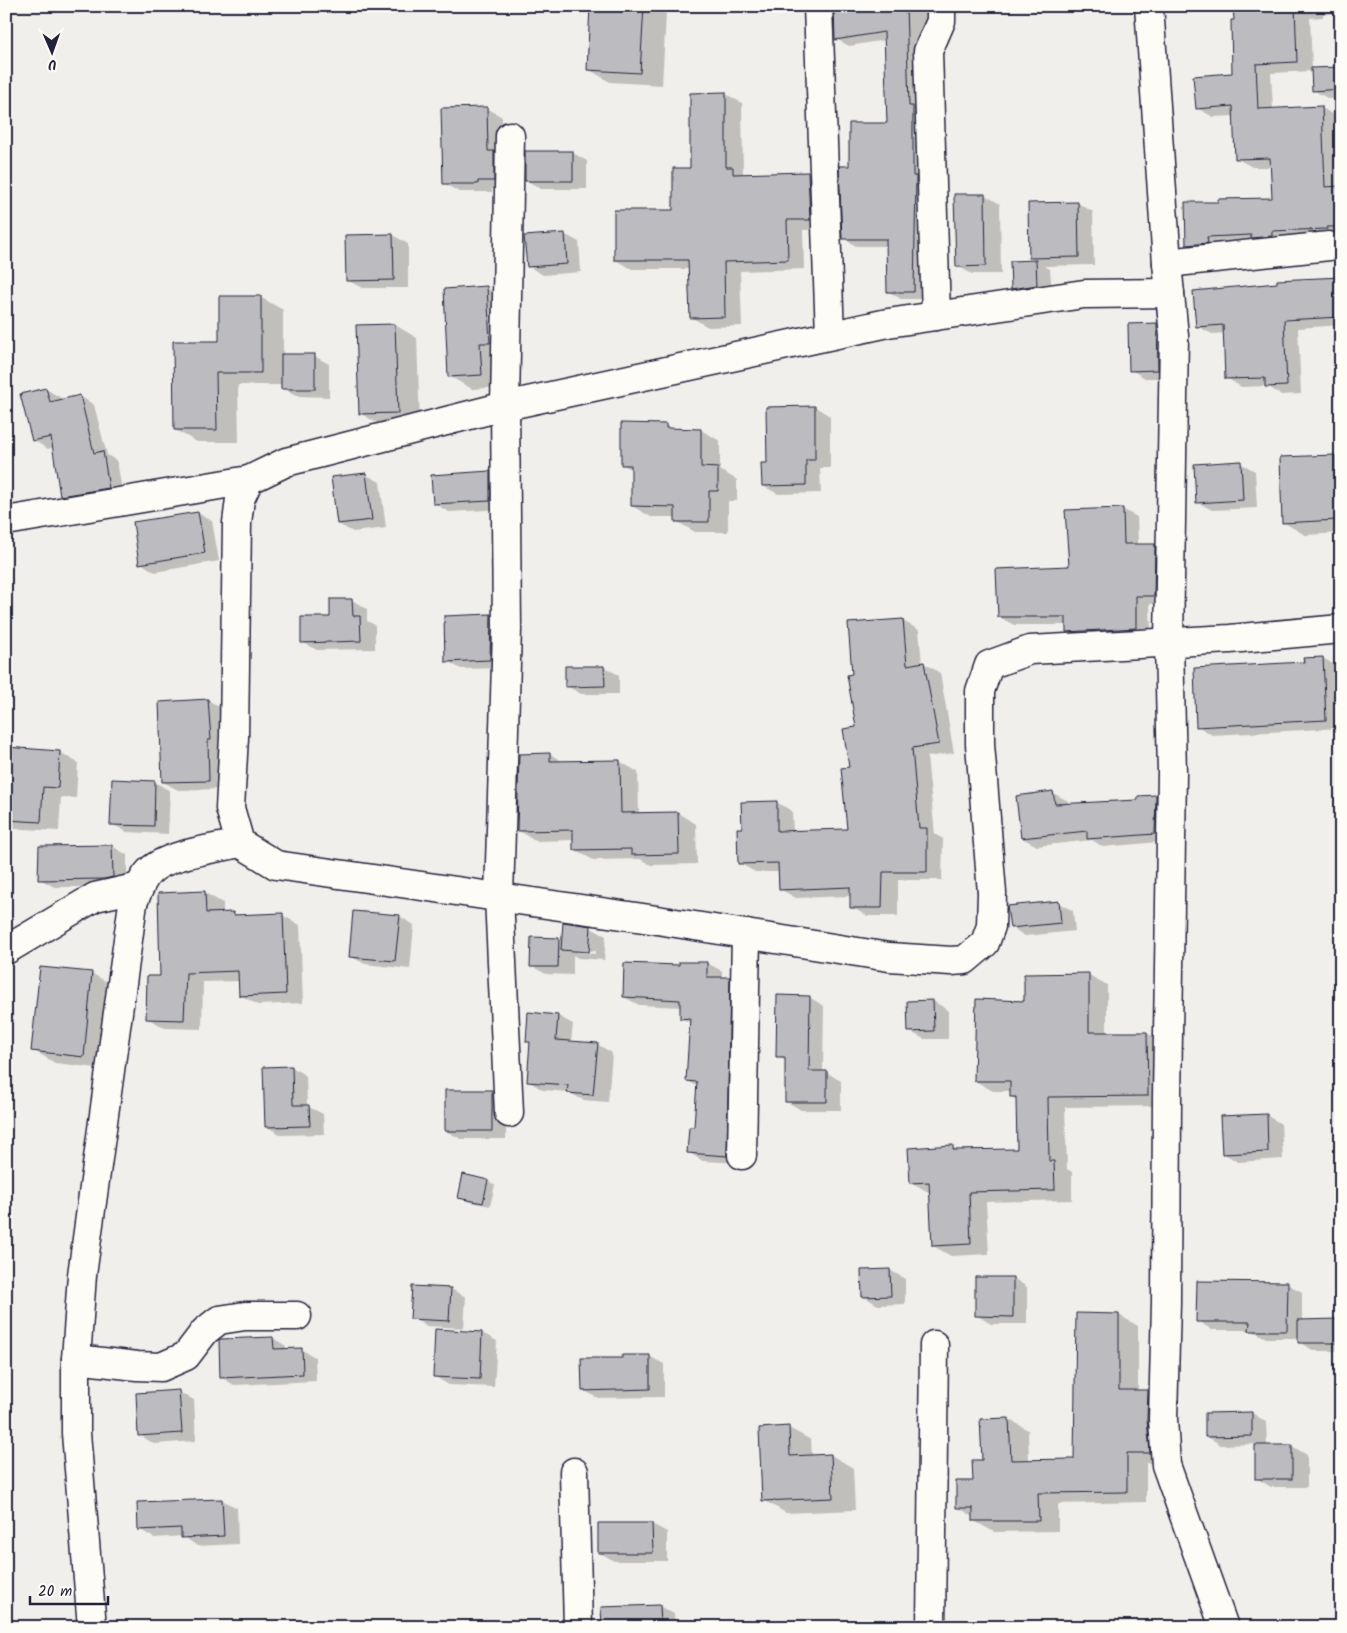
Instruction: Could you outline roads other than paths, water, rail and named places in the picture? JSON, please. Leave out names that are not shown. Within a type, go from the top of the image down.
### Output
[{"type":"street","points":[[818,6],[830,335]]},
{"type":"street","points":[[936,316],[928,51],[941,21],[940,6]]},
{"type":"street","points":[[1149,6],[1174,336],[1169,642],[1172,773],[1163,1419],[1166,1465],[1224,1627]]},
{"type":"street","points":[[509,1113],[499,897],[508,629],[505,406],[510,136]]},
{"type":"street","points":[[1167,263],[1329,246]]},
{"type":"street","points":[[6,521],[249,480],[286,462],[505,406],[888,323],[1084,294],[1170,293]]},
{"type":"street","points":[[249,480],[240,499],[237,523],[234,728],[230,808],[240,843],[276,865],[746,934],[888,958],[965,960],[985,943],[991,926],[992,893],[980,744],[980,691],[989,665],[1030,650],[1282,635],[1341,629]]},
{"type":"street","points":[[92,1627],[76,1433],[76,1359],[82,1275],[133,904],[148,872],[169,859],[240,843]]},
{"type":"street","points":[[6,950],[95,897],[140,887]]},
{"type":"street","points":[[742,1155],[746,934]]},
{"type":"street","points":[[76,1359],[137,1366],[161,1366],[186,1356],[205,1331],[219,1320],[245,1316],[297,1316]]},
{"type":"street","points":[[931,1627],[934,1345]]},
{"type":"street","points":[[574,1472],[578,1627]]}]
